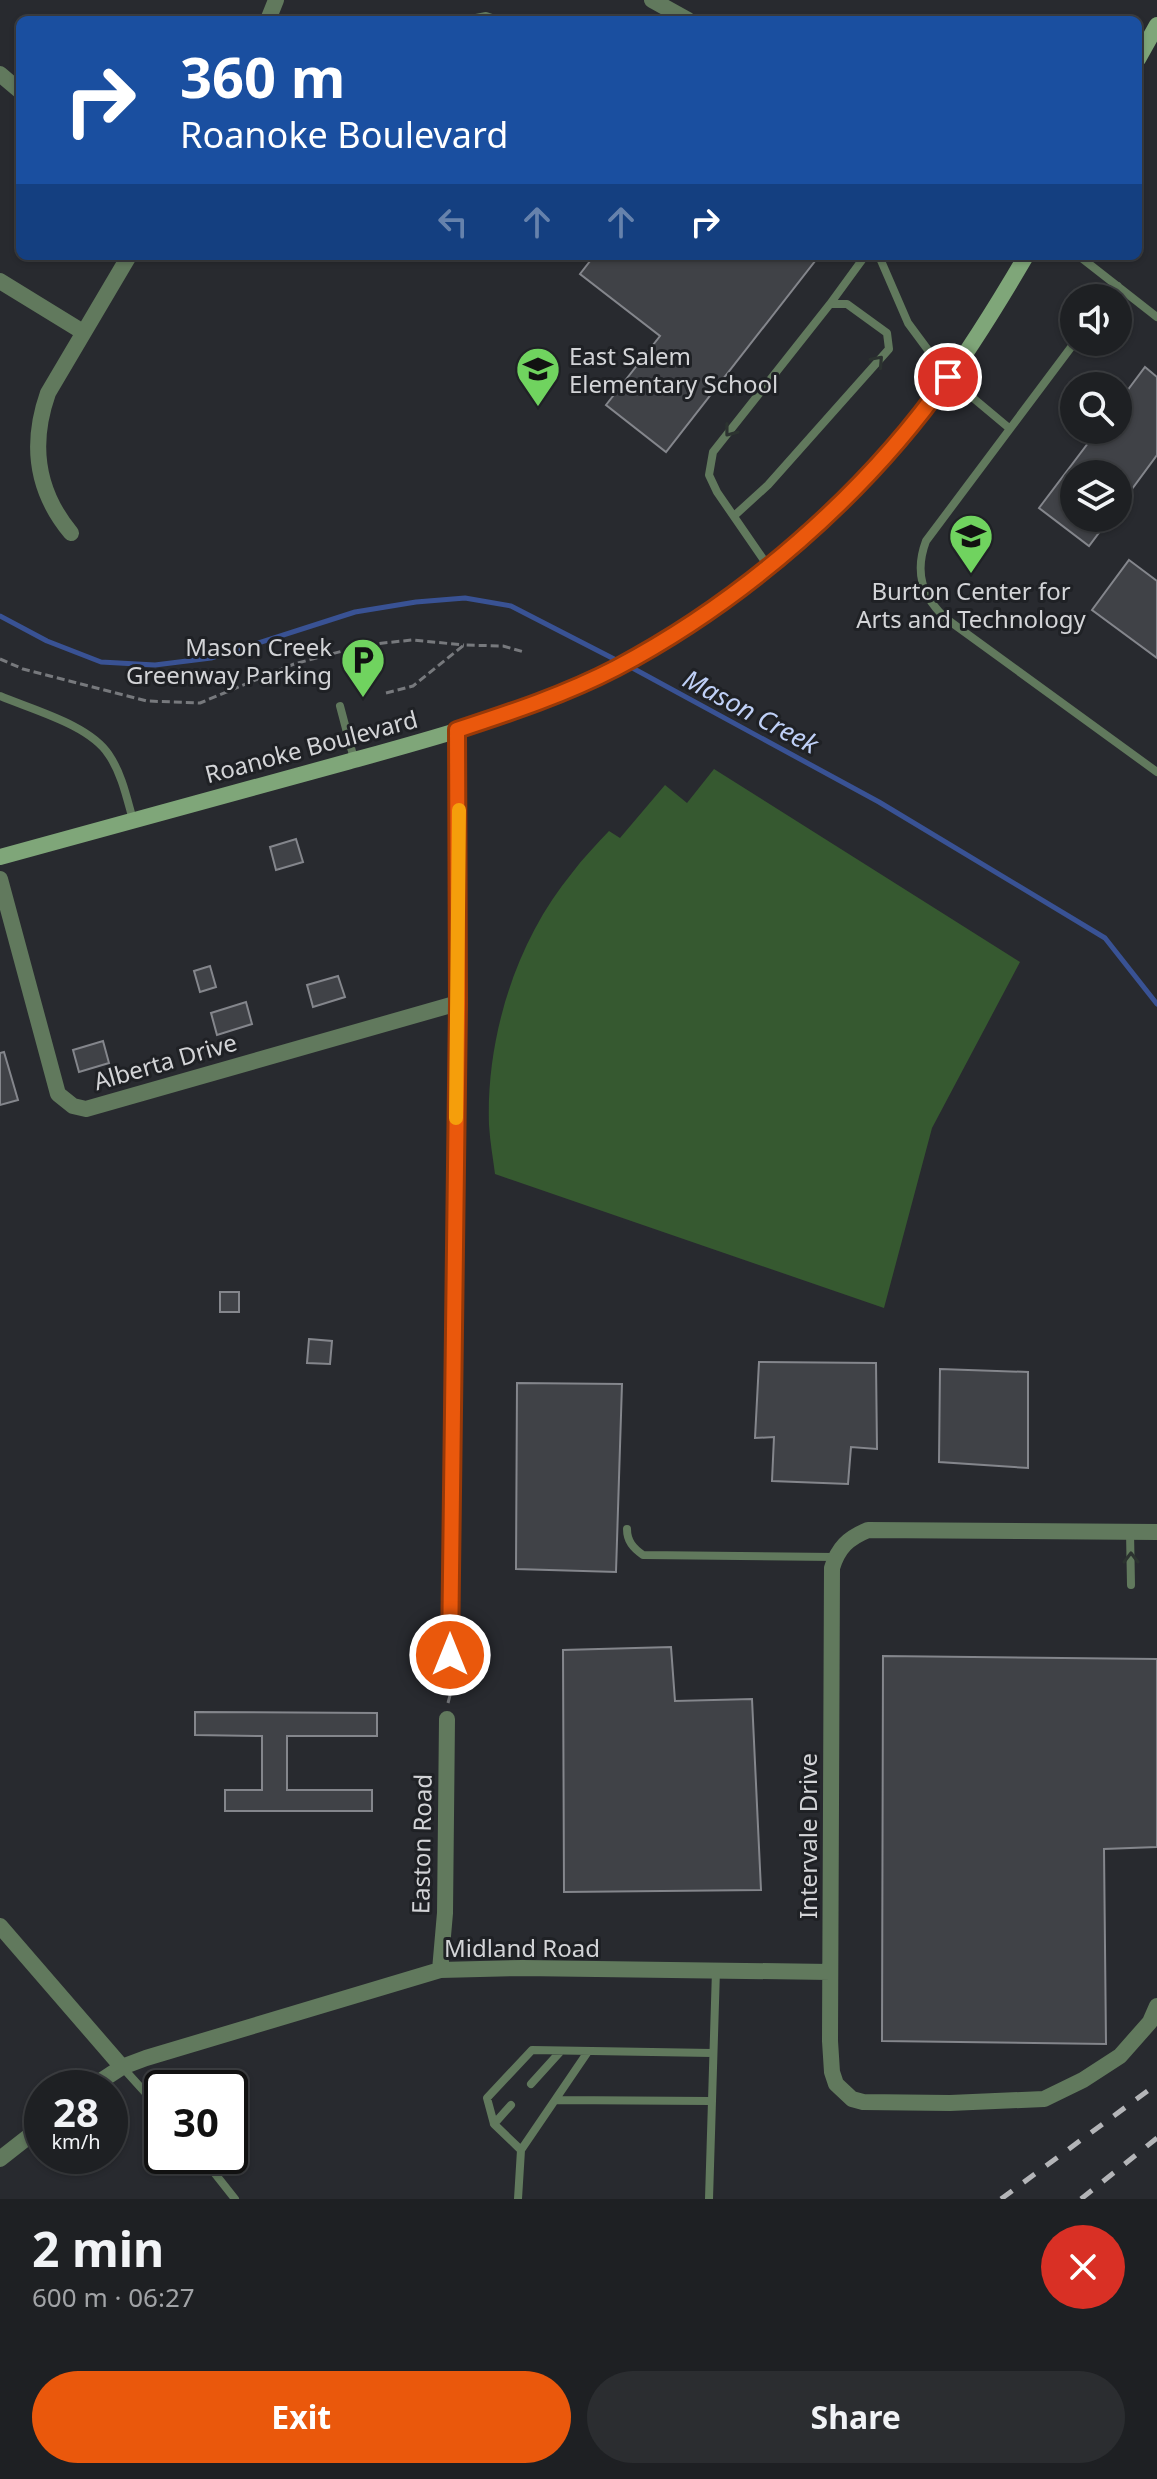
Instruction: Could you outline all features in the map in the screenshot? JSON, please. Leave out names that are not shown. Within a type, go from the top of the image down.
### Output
[{"type":"main road","points":[[1142,52],[1157,25]]},
{"type":"main road","name":"Roanoke Boulevard","points":[[0,857],[355,760],[522,709],[615,668],[668,638],[768,566],[833,509],[877,464],[948,377],[1023,260]]},
{"type":"street","points":[[652,0],[681,16]]},
{"type":"street","points":[[0,74],[16,88]]},
{"type":"street","points":[[71,533],[50,503],[42,482],[37,460],[40,415],[48,393],[127,260]]},
{"type":"street","points":[[0,281],[83,332]]},
{"type":"street","points":[[457,730],[458,1003],[450,1655],[463,1673]]},
{"type":"street","name":"Alberta Drive","points":[[0,879],[58,1094],[73,1106],[86,1109],[458,1003]]},
{"type":"street","points":[[835,1557],[846,1542],[868,1530],[1157,1532]]},
{"type":"street","name":"Intervale Drive","points":[[835,1557],[832,1568],[830,1972],[832,2072],[844,2093],[863,2102],[950,2103],[1044,2099],[1083,2080],[1120,2056],[1150,2022],[1157,2006]]},
{"type":"street","name":"Easton Road","points":[[440,1970],[445,1913],[447,1719]]},
{"type":"street","points":[[0,1926],[122,2067]]},
{"type":"street","name":"Midland Road","points":[[117,2070],[440,1970],[522,1968],[830,1972]]},
{"type":"street","points":[[0,2159],[24,2140]]},
{"type":"lane","points":[[768,566],[717,492],[709,475],[713,452],[862,260]]},
{"type":"lane","points":[[881,260],[908,323],[948,377],[1009,428]]},
{"type":"lane","points":[[1084,260],[1115,284]]},
{"type":"lane","points":[[1132,297],[1157,317]]},
{"type":"lane","points":[[734,516],[768,485],[889,349],[887,333],[847,304],[830,304]]},
{"type":"lane","points":[[1064,356],[926,541],[920,568],[925,593],[948,620],[1157,772]]},
{"type":"lane","points":[[0,696],[95,739],[109,755],[122,782],[133,820]]},
{"type":"lane","points":[[340,706],[355,760]]},
{"type":"lane","points":[[627,1529],[634,1549],[643,1555],[835,1557]]},
{"type":"lane","points":[[1130,1532],[1131,1585]]},
{"type":"lane","points":[[709,2199],[716,1970]]},
{"type":"lane","points":[[521,2150],[494,2124],[487,2098],[532,2050],[712,2053]]},
{"type":"lane","points":[[531,2084],[560,2052]]},
{"type":"lane","points":[[518,2199],[521,2150],[587,2053]]},
{"type":"lane","points":[[122,2067],[144,2091]]},
{"type":"lane","points":[[556,2100],[710,2101]]},
{"type":"lane","points":[[494,2124],[511,2105]]},
{"type":"lane","points":[[215,2174],[235,2199]]},
{"type":"path","points":[[0,659],[23,669],[147,701],[200,703],[294,664],[365,645],[412,640],[503,646],[524,652]]},
{"type":"path","points":[[386,693],[413,686],[464,645]]},
{"type":"path","points":[[447,1719],[451,1686],[463,1673]]},
{"type":"green space","points":[[714,769],[1020,962],[932,1128],[884,1308],[495,1174],[489,1125],[493,1058],[508,992],[535,929],[572,873],[609,831],[620,838],[665,785],[687,803]]},
{"type":"building","points":[[591,260],[816,260],[666,452],[606,405],[660,336],[580,274]]},
{"type":"building","points":[[1145,367],[1157,377],[1157,455],[1132,489],[1132,460],[1075,460],[1087,444],[1132,444],[1132,384]]},
{"type":"building","points":[[1060,480],[1060,524],[1039,508]]},
{"type":"building","points":[[1071,532],[1100,532],[1089,546]]},
{"type":"building","points":[[1129,560],[1157,581],[1157,658],[1092,610]]},
{"type":"building","points":[[296,839],[303,862],[276,870],[270,847]]},
{"type":"building","points":[[210,966],[216,987],[200,992],[194,971]]},
{"type":"building","points":[[338,976],[345,997],[313,1007],[307,985]]},
{"type":"building","points":[[246,1002],[252,1024],[217,1035],[211,1013]]},
{"type":"building","points":[[103,1041],[109,1063],[79,1072],[73,1050]]},
{"type":"building","points":[[4,1052],[18,1100],[0,1105],[0,1053]]},
{"type":"building","points":[[220,1292],[239,1292],[239,1312],[220,1312]]},
{"type":"building","points":[[309,1339],[332,1341],[330,1364],[307,1363]]},
{"type":"building","points":[[759,1362],[876,1363],[877,1449],[851,1447],[848,1484],[772,1481],[774,1437],[755,1438]]},
{"type":"building","points":[[940,1369],[1028,1372],[1028,1468],[939,1462]]},
{"type":"building","points":[[517,1383],[622,1384],[616,1572],[516,1569]]},
{"type":"building","points":[[671,1647],[675,1701],[752,1699],[761,1890],[564,1892],[563,1650]]},
{"type":"building","points":[[883,1656],[1157,1659],[1157,1847],[1104,1849],[1106,2044],[882,2041]]},
{"type":"building","points":[[195,1712],[377,1713],[377,1736],[287,1736],[287,1790],[372,1790],[372,1811],[225,1811],[225,1790],[262,1790],[262,1736],[195,1735]]},
{"type":"waterway","name":"Mason Creek","points":[[0,616],[47,641],[101,662],[155,665],[211,658],[355,612],[465,598],[511,606],[618,661]]},
{"type":"waterway","name":"Mason Creek","points":[[627,665],[879,802],[1105,938],[1157,1004]]},
{"type":"railway","points":[[1001,2199],[1157,2084]]},
{"type":"railway","points":[[1081,2199],[1157,2138]]},
{"type":"slow traffic","points":[[456,1118],[459,810]]},
{"type":"place","name":"East Salem Elementary School","points":[[538,408]]},
{"type":"place","name":"Burton Center for Arts and Technology","points":[[971,575]]},
{"type":"place","name":"Mason Creek Greenway Parking","points":[[363,699]]},
{"type":"route","points":[[450,1655],[458,1003],[457,730],[522,709],[615,668],[673,635],[721,602],[833,509],[877,464],[948,377]]}]
